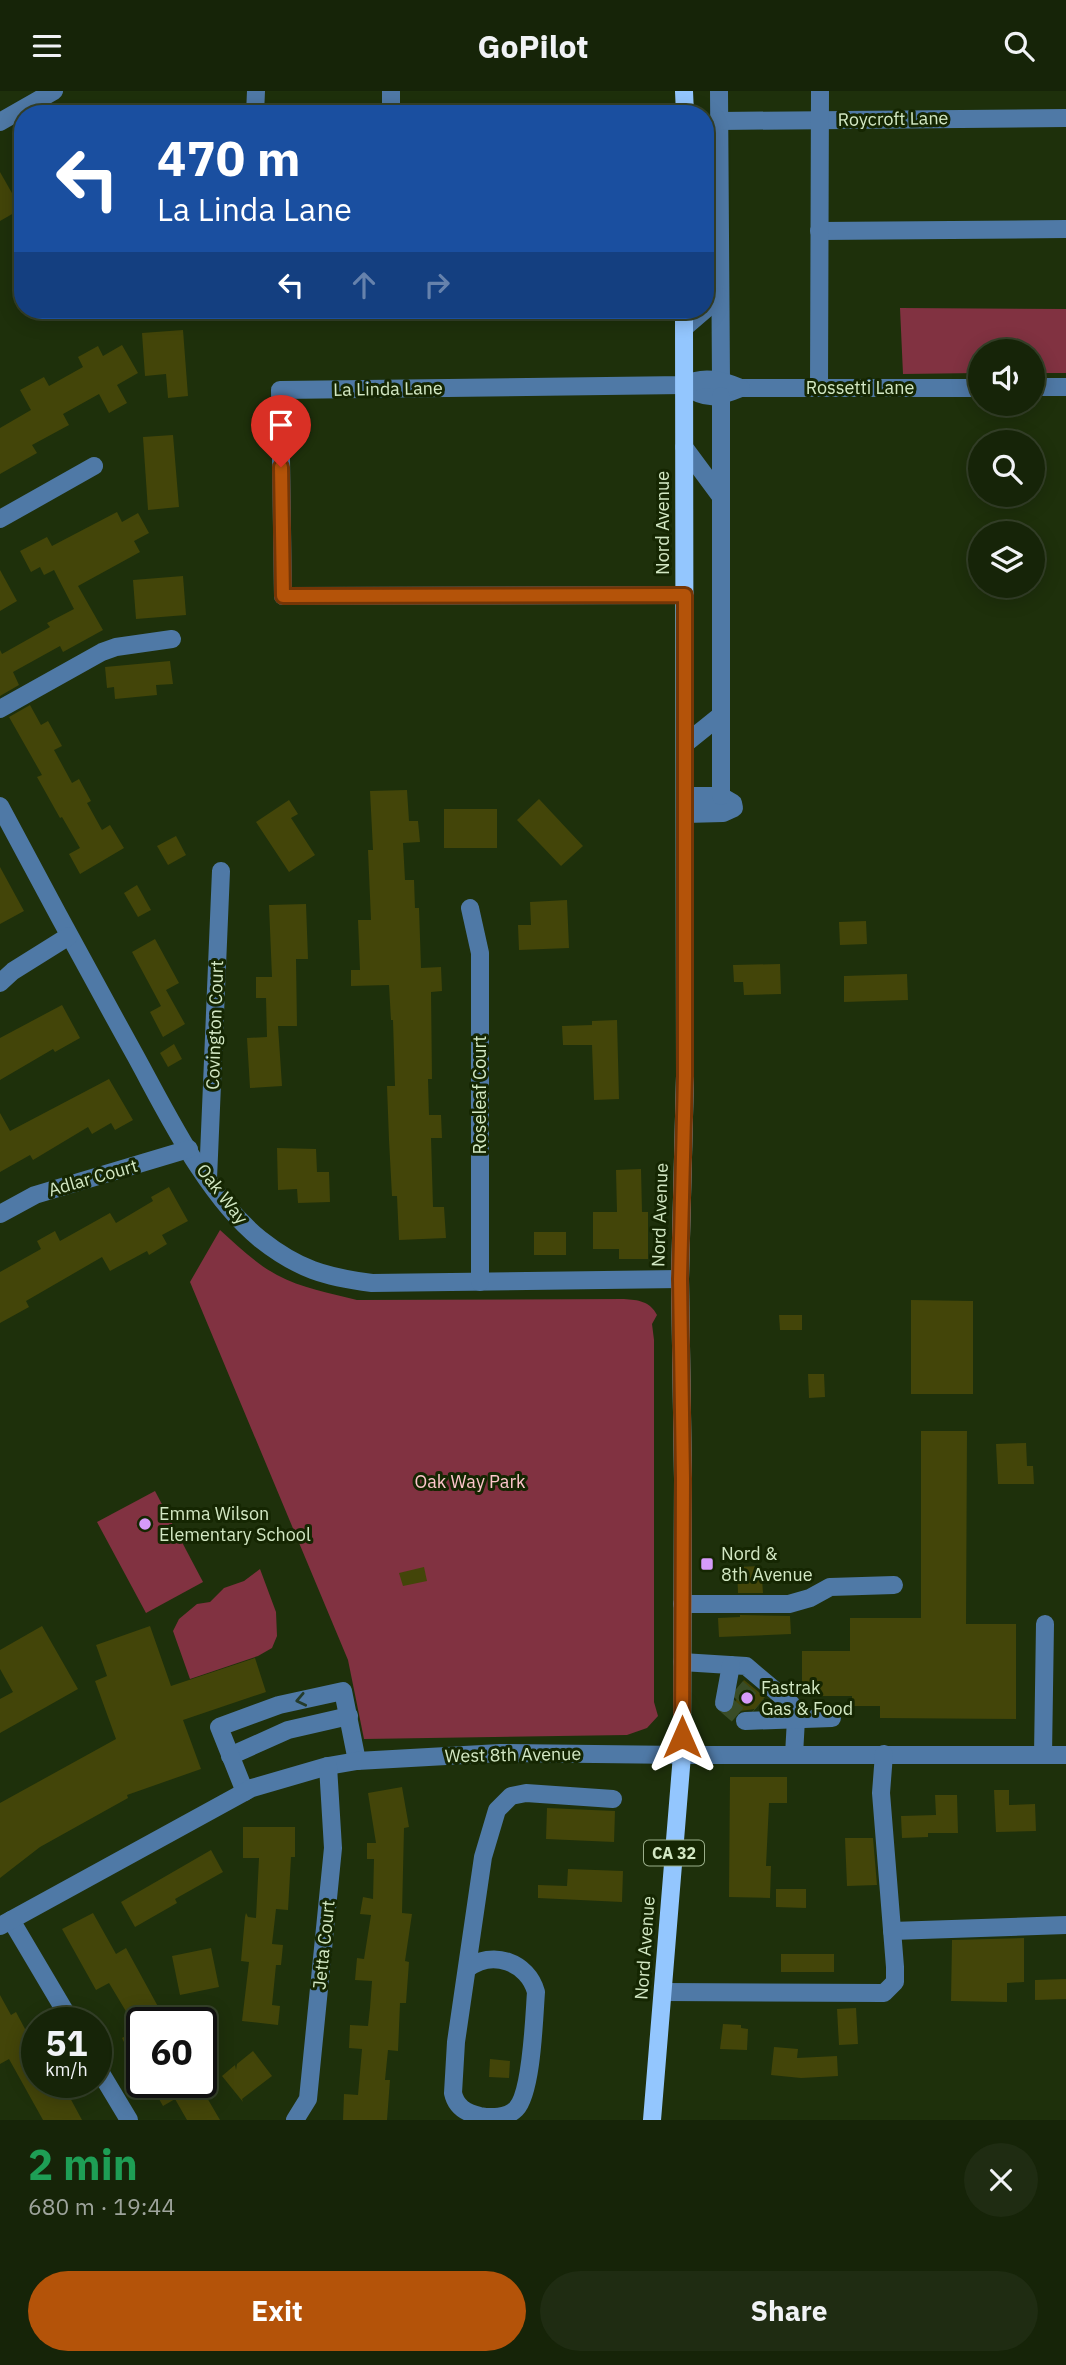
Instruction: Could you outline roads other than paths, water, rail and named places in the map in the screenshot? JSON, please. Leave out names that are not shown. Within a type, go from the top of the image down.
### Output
[{"type":"main road","name":"Nord Avenue","points":[[652,2120],[681,1755],[683,1479],[680,1279],[685,1076],[684,319]]},
{"type":"street","points":[[30,105],[54,91]]},
{"type":"street","points":[[685,805],[723,813],[729,802],[721,716],[719,91]]},
{"type":"street","points":[[819,388],[820,91]]},
{"type":"street","name":"Roycroft Lane","points":[[719,121],[1066,118]]},
{"type":"street","points":[[819,231],[1066,229]]},
{"type":"street","points":[[714,301],[720,297]]},
{"type":"street","points":[[684,385],[698,396],[721,388]]},
{"type":"street","name":"La Linda Lane","points":[[684,385],[280,390],[283,596],[685,595]]},
{"type":"street","points":[[1045,387],[1066,387]]},
{"type":"street","name":"Rossetti Lane","points":[[721,388],[968,388]]},
{"type":"street","points":[[684,447],[721,497]]},
{"type":"street","points":[[0,519],[94,466]]},
{"type":"street","points":[[0,709],[102,652],[116,647],[172,639]]},
{"type":"street","points":[[685,744],[721,716]]},
{"type":"street","name":"Oak Way","points":[[0,806],[69,936],[189,1149],[231,1210],[259,1238],[298,1264],[325,1276],[372,1283],[680,1279]]},
{"type":"street","name":"Covington Court","points":[[208,1179],[221,871]]},
{"type":"street","name":"Roseleaf Court","points":[[470,908],[480,953],[480,1282]]},
{"type":"street","points":[[0,983],[13,971],[69,936]]},
{"type":"street","name":"Adlar Court","points":[[0,1214],[34,1195],[189,1149]]},
{"type":"street","points":[[682,1604],[789,1604],[810,1598],[831,1587],[894,1585]]},
{"type":"street","points":[[1043,1755],[1045,1623]]},
{"type":"street","points":[[682,1662],[732,1678]]},
{"type":"street","points":[[724,1703],[732,1678],[746,1666],[791,1704],[796,1719],[794,1755]]},
{"type":"street","points":[[246,1791],[219,1727],[279,1705],[343,1691],[357,1761]]},
{"type":"street","points":[[758,1706],[774,1720]]},
{"type":"street","points":[[230,1756],[288,1730],[349,1716]]},
{"type":"street","points":[[745,1721],[832,1718]]},
{"type":"street","name":"West 8th Avenue","points":[[6,1923],[246,1791],[328,1766],[357,1761],[500,1753],[1066,1755]]},
{"type":"street","points":[[663,1992],[884,1993],[895,1982],[881,1793],[884,1754]]},
{"type":"street","name":"Jetta Court","points":[[295,2120],[308,2099],[332,1862],[328,1766]]},
{"type":"street","points":[[467,1969],[482,1960],[500,1959],[512,1962],[533,1981],[536,1992],[526,2092],[519,2115],[491,2117],[470,2113],[455,2101],[453,2093],[456,2042],[483,1857],[497,1810],[511,1796],[526,1793],[613,1799]]},
{"type":"street","points":[[6,1923],[61,2007]]},
{"type":"street","points":[[892,1931],[1066,1925]]},
{"type":"street","points":[[112,2091],[129,2120]]},
{"type":"tunnel","points":[[737,1688],[758,1706]]},
{"type":"tunnel","points":[[724,1703],[745,1721]]},
{"type":"place","name":"Emma Wilson Elementary School","points":[[145,1524]]},
{"type":"place","name":"Nord & 8th Avenue","points":[[707,1564]]},
{"type":"place","name":"Fastrak Gas & Food","points":[[747,1698]]},
{"type":"park label","name":"Oak Way Park","points":[[470,1482]]}]
